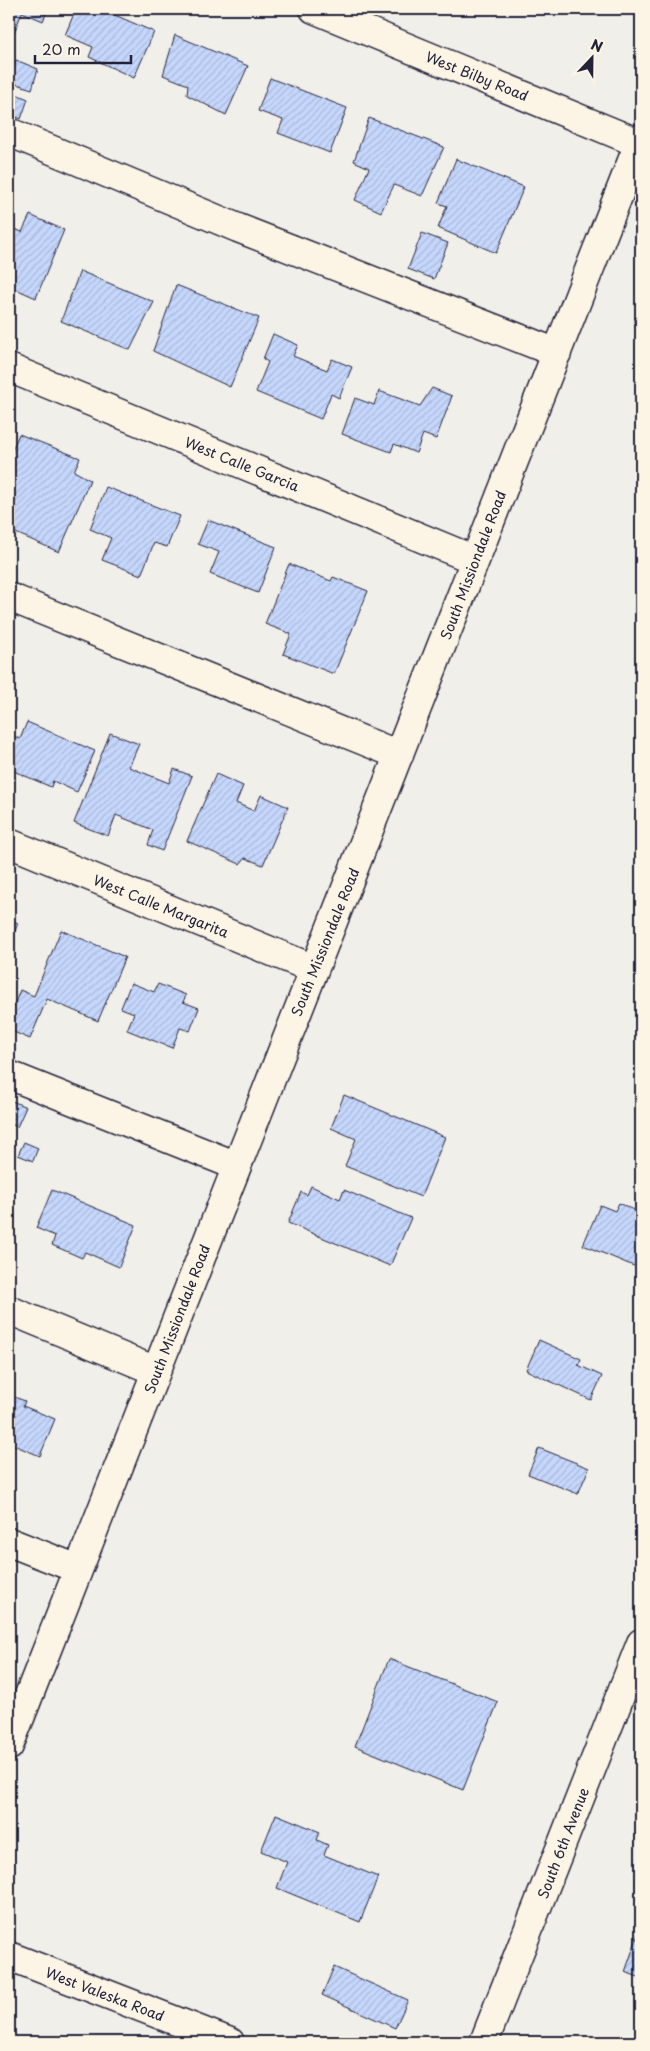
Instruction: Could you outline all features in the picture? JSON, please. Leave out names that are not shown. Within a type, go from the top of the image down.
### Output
[{"type":"street","name":"West Bilby Road","points":[[314,9],[641,142]]},
{"type":"street","points":[[9,132],[238,228],[557,353]]},
{"type":"street","name":"South Missiondale Road","points":[[9,1746],[641,142]]},
{"type":"street","name":"West Calle Garcia","points":[[9,368],[475,560]]},
{"type":"street","points":[[9,597],[399,756]]},
{"type":"street","name":"West Calle Margarita","points":[[9,843],[314,969]]},
{"type":"street","points":[[9,1076],[237,1166]]},
{"type":"street","points":[[9,1310],[156,1371]]},
{"type":"street","points":[[9,1542],[78,1569]]},
{"type":"street","name":"South 6th Avenue","points":[[484,2042],[641,1646]]},
{"type":"street","name":"West Valeska Road","points":[[9,1956],[230,2042]]},
{"type":"building","points":[[9,9],[48,9],[43,21],[22,12],[14,33],[9,31]]},
{"type":"building","points":[[76,9],[101,9],[154,32],[134,78],[89,57],[93,47],[65,35]]},
{"type":"building","points":[[175,35],[248,66],[226,115],[187,95],[188,85],[163,75]]},
{"type":"building","points":[[16,60],[38,69],[32,89],[10,82]]},
{"type":"building","points":[[270,78],[347,108],[330,153],[278,133],[283,120],[258,111]]},
{"type":"building","points":[[9,91],[28,99],[21,119],[9,114]]},
{"type":"building","points":[[369,118],[444,147],[422,196],[394,185],[381,212],[355,200],[369,168],[354,161]]},
{"type":"building","points":[[456,159],[524,187],[496,253],[438,228],[447,206],[438,203]]},
{"type":"building","points":[[30,215],[64,230],[36,298],[9,286],[9,227],[22,232]]},
{"type":"building","points":[[422,233],[448,243],[434,279],[408,269]]},
{"type":"building","points":[[80,271],[154,302],[130,350],[61,321]]},
{"type":"building","points":[[176,285],[259,318],[230,387],[153,351]]},
{"type":"building","points":[[273,334],[298,345],[293,356],[327,370],[332,359],[352,367],[339,398],[331,394],[321,419],[256,392],[268,362],[263,359]]},
{"type":"building","points":[[432,388],[452,396],[436,439],[423,434],[416,453],[394,444],[391,452],[342,434],[355,398],[374,405],[379,391],[420,406]]},
{"type":"building","points":[[19,434],[80,458],[74,471],[90,480],[59,552],[9,530],[9,457]]},
{"type":"building","points":[[106,487],[180,516],[167,547],[154,543],[141,575],[102,560],[111,538],[90,529]]},
{"type":"building","points":[[208,520],[276,547],[258,593],[210,574],[219,552],[198,544]]},
{"type":"building","points":[[289,564],[331,581],[333,577],[368,591],[334,674],[283,654],[291,634],[265,624]]},
{"type":"building","points":[[27,722],[95,751],[77,792],[53,781],[51,787],[9,769],[9,734],[20,739]]},
{"type":"building","points":[[110,733],[139,744],[129,767],[169,783],[174,769],[192,776],[162,851],[148,845],[153,830],[116,815],[108,836],[74,823]]},
{"type":"building","points":[[216,774],[243,786],[236,803],[254,811],[261,795],[288,807],[263,865],[245,858],[240,864],[187,841]]},
{"type":"building","points":[[9,919],[18,923],[9,947]]},
{"type":"building","points":[[61,930],[125,957],[98,1021],[47,999],[30,1039],[9,1030],[9,1018],[20,990],[34,996]]},
{"type":"building","points":[[131,983],[154,992],[158,984],[186,995],[183,1002],[199,1008],[190,1031],[180,1028],[172,1048],[127,1030],[134,1013],[121,1008]]},
{"type":"building","points":[[344,1095],[445,1137],[421,1197],[345,1166],[356,1139],[331,1128]]},
{"type":"building","points":[[10,1100],[26,1107],[17,1127],[9,1123]]},
{"type":"building","points":[[24,1142],[38,1148],[33,1161],[18,1155]]},
{"type":"building","points":[[311,1186],[340,1199],[344,1190],[411,1218],[390,1266],[288,1223],[301,1192],[307,1195]]},
{"type":"building","points":[[52,1190],[136,1225],[119,1267],[85,1252],[82,1258],[52,1245],[55,1236],[36,1228]]},
{"type":"building","points":[[619,1203],[641,1213],[641,1269],[583,1245],[600,1205],[615,1211]]},
{"type":"building","points":[[539,1340],[581,1359],[578,1365],[602,1376],[591,1400],[526,1370]]},
{"type":"building","points":[[9,1395],[25,1401],[23,1406],[55,1419],[40,1456],[11,1444],[9,1449]]},
{"type":"building","points":[[539,1448],[589,1468],[578,1494],[528,1474]]},
{"type":"building","points":[[389,1659],[498,1702],[463,1790],[355,1746]]},
{"type":"building","points":[[276,1814],[320,1832],[317,1840],[328,1845],[324,1855],[378,1877],[360,1922],[277,1888],[287,1862],[261,1851]]},
{"type":"building","points":[[641,1926],[641,1978],[625,1972]]},
{"type":"building","points":[[334,1967],[408,2000],[395,2028],[322,1995]]}]
